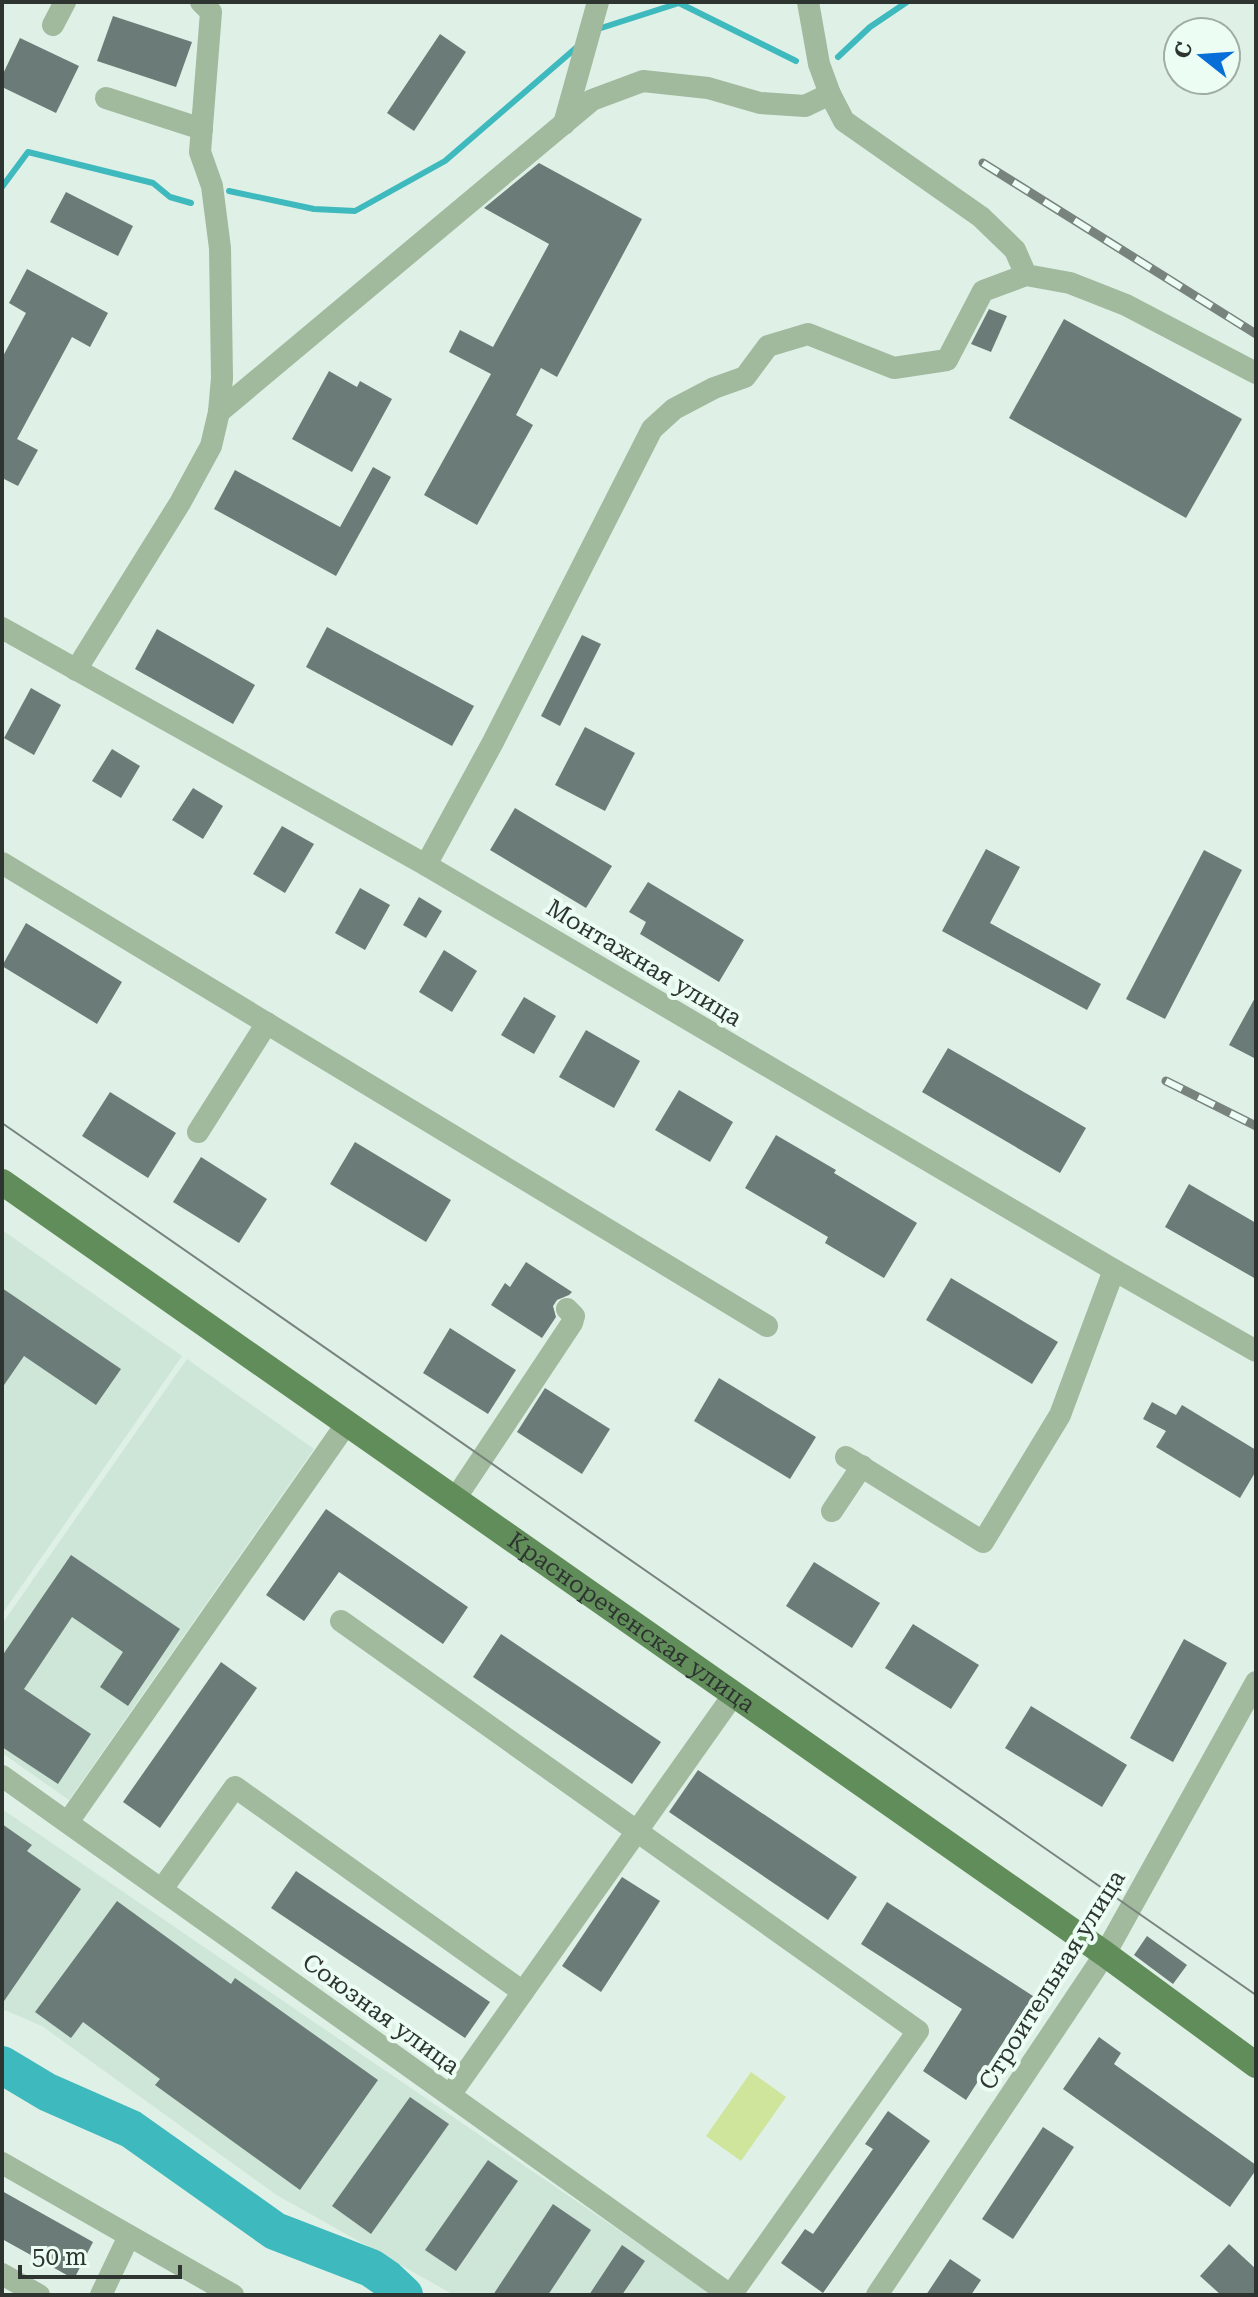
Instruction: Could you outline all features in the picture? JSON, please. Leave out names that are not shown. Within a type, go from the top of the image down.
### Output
[{"type":"main road","name":"Краснореченская улица","points":[[2,1182],[1105,1954],[1256,2065]]},
{"type":"street","points":[[53,25],[65,2]]},
{"type":"street","points":[[564,124],[598,2]]},
{"type":"street","points":[[808,2],[819,64],[844,121],[981,217],[1015,250],[1026,275]]},
{"type":"street","points":[[76,670],[180,503],[211,446],[219,412],[222,378],[220,248],[212,186],[200,152],[212,5]]},
{"type":"street","points":[[219,412],[592,100],[643,81],[708,88],[760,103],[805,106],[830,94]]},
{"type":"street","points":[[106,98],[202,129]]},
{"type":"street","points":[[426,865],[493,742],[652,429],[674,409],[714,388],[745,377],[768,346],[808,334],[894,368],[947,360],[983,291],[1026,275],[1070,283],[1126,305],[1256,373]]},
{"type":"street","name":"Монтажная улица","points":[[2,628],[426,865],[1256,1351]]},
{"type":"street","points":[[2,863],[767,1326]]},
{"type":"street","points":[[198,1132],[267,1023]]},
{"type":"street","points":[[832,1511],[854,1462],[983,1542],[1060,1415],[1114,1270]]},
{"type":"street","points":[[455,1499],[572,1323],[574,1316],[567,1309]]},
{"type":"street","points":[[68,1822],[347,1423]]},
{"type":"street","points":[[341,1621],[918,2031],[730,2295]]},
{"type":"street","name":"Строительная улица","points":[[877,2295],[1105,1954],[1256,1682]]},
{"type":"street","points":[[450,2095],[734,1694]]},
{"type":"street","name":"Союзная улица","points":[[2,1776],[730,2295]]},
{"type":"street","points":[[162,1889],[235,1787],[523,1992]]},
{"type":"street","points":[[2,2163],[233,2295]]},
{"type":"street","points":[[101,2295],[129,2236]]},
{"type":"street","points":[[2,2274],[39,2295]]},
{"type":"shaded area","points":[[2,1230],[182,1356],[2,1614]]},
{"type":"shaded area","points":[[187,1359],[314,1449],[69,1800],[2,1753],[2,1624]]},
{"type":"shaded area","points":[[2,1809],[714,2295],[454,2295],[275,2194],[42,2026],[2,2009]]},
{"type":"green space","points":[[751,2072],[786,2097],[741,2161],[706,2136]]},
{"type":"building","points":[[113,16],[192,42],[176,87],[97,61]]},
{"type":"building","points":[[440,34],[466,52],[414,131],[387,113]]},
{"type":"building","points":[[20,38],[79,66],[56,113],[2,87],[2,76]]},
{"type":"building","points":[[539,163],[642,219],[557,377],[541,368],[516,415],[533,425],[477,525],[424,495],[491,374],[449,352],[460,330],[493,347],[549,244],[484,208]]},
{"type":"building","points":[[66,192],[133,226],[118,256],[50,222]]},
{"type":"building","points":[[27,269],[108,313],[90,347],[72,337],[17,439],[38,450],[18,486],[2,478],[2,358],[26,313],[9,303]]},
{"type":"building","points":[[989,309],[1007,316],[991,352],[971,344]]},
{"type":"building","points":[[1064,319],[1242,419],[1186,518],[1009,418]]},
{"type":"building","points":[[329,371],[357,387],[360,381],[392,399],[352,472],[292,439]]},
{"type":"building","points":[[373,467],[391,477],[336,576],[214,509],[235,470],[340,527]]},
{"type":"building","points":[[327,627],[474,706],[452,746],[306,667]]},
{"type":"building","points":[[157,629],[255,685],[233,724],[135,669]]},
{"type":"building","points":[[582,635],[601,644],[560,726],[541,716]]},
{"type":"building","points":[[31,688],[61,705],[34,755],[4,738]]},
{"type":"building","points":[[585,727],[635,753],[605,811],[555,785]]},
{"type":"building","points":[[112,749],[140,766],[121,798],[92,781]]},
{"type":"building","points":[[193,788],[223,806],[203,839],[172,820]]},
{"type":"building","points":[[515,808],[612,866],[586,908],[490,850]]},
{"type":"building","points":[[282,826],[314,844],[285,893],[253,874]]},
{"type":"building","points":[[986,849],[1020,867],[990,923],[1101,984],[1087,1010],[942,931]]},
{"type":"building","points":[[1204,850],[1242,870],[1165,1019],[1126,999]]},
{"type":"building","points":[[648,882],[744,940],[719,982],[640,934],[646,922],[629,912]]},
{"type":"building","points":[[360,888],[390,905],[365,950],[335,933]]},
{"type":"building","points":[[419,897],[442,911],[426,938],[403,925]]},
{"type":"building","points":[[26,923],[122,982],[97,1024],[2,966]]},
{"type":"building","points":[[444,950],[477,971],[452,1012],[419,992]]},
{"type":"building","points":[[1256,996],[1256,1059],[1229,1045]]},
{"type":"building","points":[[524,997],[556,1016],[534,1054],[501,1035]]},
{"type":"building","points":[[586,1030],[640,1061],[614,1108],[559,1077]]},
{"type":"building","points":[[948,1048],[1086,1128],[1060,1173],[922,1092]]},
{"type":"building","points":[[679,1090],[733,1122],[710,1162],[655,1130]]},
{"type":"building","points":[[110,1092],[176,1133],[148,1178],[82,1136]]},
{"type":"building","points":[[776,1135],[917,1223],[884,1278],[825,1243],[828,1237],[745,1188]]},
{"type":"building","points":[[355,1142],[451,1200],[426,1242],[330,1184]]},
{"type":"building","points":[[201,1157],[267,1199],[239,1243],[173,1202]]},
{"type":"building","points":[[1189,1184],[1256,1223],[1256,1279],[1165,1227]]},
{"type":"building","points":[[526,1262],[572,1292],[557,1300],[553,1306],[556,1317],[542,1338],[491,1305],[505,1283],[510,1287]]},
{"type":"building","points":[[951,1278],[1058,1342],[1032,1384],[926,1320]]},
{"type":"building","points":[[2,1288],[121,1369],[96,1405],[24,1356],[2,1388]]},
{"type":"building","points":[[450,1328],[516,1370],[488,1414],[423,1373]]},
{"type":"building","points":[[719,1378],[816,1437],[790,1479],[694,1421]]},
{"type":"building","points":[[545,1388],[610,1429],[582,1474],[517,1432]]},
{"type":"building","points":[[1152,1402],[1176,1415],[1182,1405],[1256,1450],[1256,1471],[1240,1498],[1156,1447],[1166,1431],[1143,1419]]},
{"type":"building","points":[[326,1509],[468,1607],[443,1644],[339,1572],[304,1621],[266,1595]]},
{"type":"building","points":[[71,1555],[180,1629],[128,1706],[100,1687],[123,1652],[72,1617],[24,1689],[91,1734],[58,1784],[2,1747],[2,1656]]},
{"type":"building","points":[[814,1562],[880,1603],[852,1648],[786,1606]]},
{"type":"building","points":[[913,1624],[979,1665],[951,1709],[885,1668]]},
{"type":"building","points":[[501,1634],[661,1742],[632,1784],[473,1677]]},
{"type":"building","points":[[1184,1639],[1227,1663],[1173,1762],[1130,1738]]},
{"type":"building","points":[[221,1662],[257,1688],[160,1828],[123,1802]]},
{"type":"building","points":[[1031,1706],[1127,1765],[1102,1807],[1005,1748]]},
{"type":"building","points":[[698,1770],[857,1877],[828,1920],[669,1812]]},
{"type":"building","points":[[2,1824],[32,1845],[27,1851],[81,1889],[2,2004]]},
{"type":"building","points":[[296,1871],[490,2002],[465,2038],[271,1908]]},
{"type":"building","points":[[622,1877],[660,1901],[601,1992],[562,1966]]},
{"type":"building","points":[[117,1901],[231,1984],[235,1978],[378,2080],[300,2190],[155,2085],[160,2079],[83,2022],[71,2038],[35,2012]]},
{"type":"building","points":[[887,1902],[1033,1996],[966,2100],[923,2071],[962,2009],[861,1944]]},
{"type":"building","points":[[1147,1936],[1187,1965],[1173,1984],[1134,1955]]},
{"type":"building","points":[[1099,2037],[1121,2053],[1114,2064],[1256,2165],[1256,2170],[1230,2207],[1063,2089]]},
{"type":"building","points":[[410,2097],[449,2124],[371,2234],[332,2206]]},
{"type":"building","points":[[888,2111],[930,2141],[823,2293],[781,2263],[805,2229],[813,2234],[873,2149],[865,2144]]},
{"type":"building","points":[[1043,2127],[1074,2147],[1013,2239],[982,2219]]},
{"type":"building","points":[[488,2160],[518,2181],[456,2271],[425,2250]]},
{"type":"building","points":[[2,2191],[93,2242],[74,2279],[2,2239]]},
{"type":"building","points":[[553,2204],[591,2230],[548,2295],[493,2295]]},
{"type":"building","points":[[1229,2244],[1256,2269],[1256,2295],[1221,2295],[1200,2276]]},
{"type":"building","points":[[622,2245],[645,2261],[622,2295],[589,2295]]},
{"type":"building","points":[[950,2259],[981,2280],[971,2295],[926,2295]]},
{"type":"waterway","points":[[838,57],[870,27],[907,2]]},
{"type":"waterway","points":[[598,29],[679,3],[796,61]]},
{"type":"waterway","points":[[229,191],[314,209],[355,211],[445,161],[577,47]]},
{"type":"waterway","points":[[2,187],[28,152],[153,183],[170,197],[191,203]]},
{"type":"waterway","points":[[2,2065],[47,2092],[131,2129],[275,2231],[371,2268],[404,2295]]},
{"type":"tram line","points":[[2,1123],[1256,1995]]},
{"type":"railway","points":[[983,163],[1256,334]]},
{"type":"railway","points":[[1166,1081],[1256,1126]]}]
